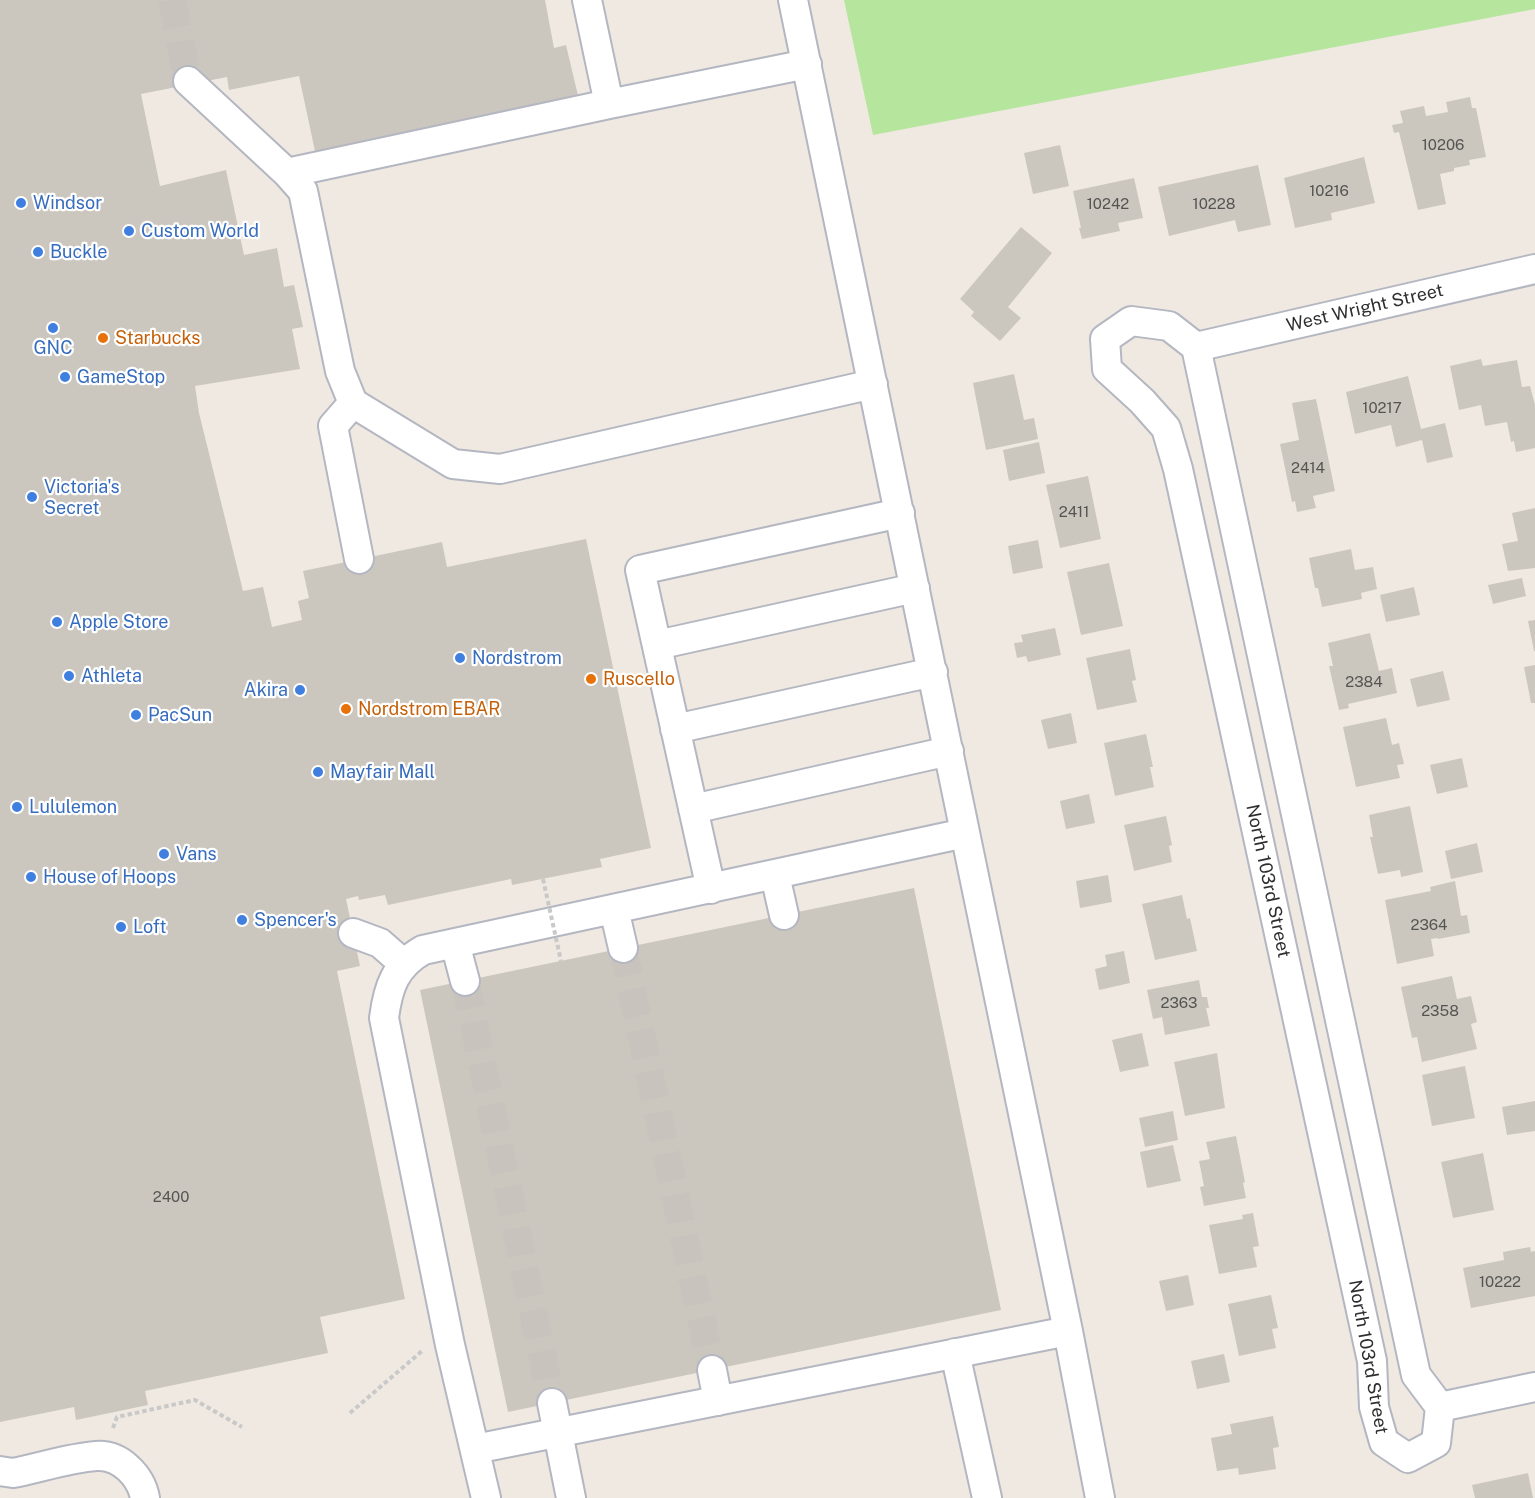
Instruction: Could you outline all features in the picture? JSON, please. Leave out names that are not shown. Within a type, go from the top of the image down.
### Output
[{"type":"street","points":[[587,0],[609,105]]},
{"type":"street","points":[[793,0],[1068,1330],[1100,1498]]},
{"type":"street","points":[[287,172],[807,64]]},
{"type":"street","points":[[188,81],[287,172],[303,191],[340,370],[353,404],[453,464],[500,469],[873,384]]},
{"type":"street","name":"West Wright Street","points":[[1196,347],[1535,269]]},
{"type":"street","name":"North 103rd Street","points":[[1196,347],[1169,326],[1131,321],[1105,339],[1107,369],[1142,401],[1166,428],[1178,469],[1372,1360],[1374,1407],[1384,1443],[1408,1458],[1437,1443],[1440,1407]]},
{"type":"street","points":[[1196,347],[1416,1375],[1440,1407],[1535,1387]]},
{"type":"street","points":[[353,404],[333,426],[359,560]]},
{"type":"street","points":[[711,889],[640,570],[900,513]]},
{"type":"street","points":[[657,645],[915,588]]},
{"type":"street","points":[[675,729],[933,672]]},
{"type":"street","points":[[693,809],[949,751]]},
{"type":"street","points":[[486,1498],[450,1345],[384,1018],[386,998],[404,964],[423,950],[964,833]]},
{"type":"street","points":[[775,875],[784,915]]},
{"type":"street","points":[[615,909],[623,948]]},
{"type":"street","points":[[353,933],[380,944],[404,964]]},
{"type":"street","points":[[455,943],[465,981]]},
{"type":"street","points":[[475,1449],[1068,1330]]},
{"type":"street","points":[[955,1353],[987,1498]]},
{"type":"street","points":[[712,1370],[718,1401]]},
{"type":"street","points":[[552,1403],[571,1498]]},
{"type":"street","points":[[0,1471],[13,1473],[98,1456],[118,1461],[137,1476],[145,1498]]},
{"type":"path","points":[[543,879],[561,961]]},
{"type":"path","points":[[350,1413],[423,1350],[450,1345]]},
{"type":"path","points":[[117,1417],[195,1400],[242,1427]]},
{"type":"green space","points":[[844,0],[1535,0],[1535,9],[873,135]]},
{"type":"building","name":"Mayfair Mall","points":[[0,0],[545,0],[554,48],[566,45],[580,104],[316,156],[299,76],[229,90],[227,77],[141,94],[160,186],[226,170],[244,255],[277,248],[284,287],[294,285],[303,327],[292,329],[300,369],[195,386],[199,413],[243,591],[263,587],[272,627],[302,620],[298,601],[309,598],[303,571],[442,542],[447,567],[586,539],[651,848],[600,859],[602,867],[512,885],[511,879],[388,905],[385,895],[359,900],[358,896],[346,899],[360,966],[337,971],[405,1299],[320,1317],[328,1353],[145,1391],[148,1405],[76,1420],[74,1407],[0,1422]]},
{"type":"building","points":[[1470,97],[1472,108],[1476,108],[1486,157],[1469,160],[1470,165],[1440,174],[1446,204],[1418,210],[1399,132],[1394,133],[1392,125],[1403,123],[1400,111],[1424,106],[1426,116],[1448,112],[1446,102]]},
{"type":"building","points":[[1060,145],[1069,186],[1033,194],[1024,153]]},
{"type":"building","points":[[1364,157],[1375,203],[1331,213],[1332,220],[1295,228],[1284,178]]},
{"type":"building","points":[[1258,165],[1271,225],[1238,232],[1235,220],[1169,236],[1158,187]]},
{"type":"building","points":[[1134,178],[1143,218],[1118,223],[1120,231],[1082,239],[1073,191]]},
{"type":"building","points":[[1021,227],[1052,253],[1008,307],[1021,318],[1000,341],[971,316],[974,312],[960,299]]},
{"type":"building","points":[[1481,359],[1483,366],[1517,360],[1522,387],[1530,386],[1535,405],[1535,448],[1516,452],[1514,441],[1511,442],[1507,422],[1485,426],[1481,405],[1459,410],[1450,366]]},
{"type":"building","points":[[1014,374],[1024,420],[1034,418],[1038,439],[986,450],[973,383]]},
{"type":"building","points":[[1408,376],[1421,429],[1445,423],[1453,457],[1427,463],[1422,440],[1396,447],[1391,425],[1355,434],[1346,392]]},
{"type":"building","points":[[1316,399],[1335,491],[1313,496],[1316,508],[1297,512],[1295,501],[1292,502],[1280,444],[1299,440],[1292,403]]},
{"type":"building","points":[[1039,442],[1045,473],[1009,481],[1003,450]]},
{"type":"building","points":[[1088,476],[1101,539],[1060,548],[1046,485]]},
{"type":"building","points":[[1535,508],[1535,568],[1508,571],[1502,544],[1518,541],[1512,513]]},
{"type":"building","points":[[1038,540],[1043,568],[1013,574],[1008,546]]},
{"type":"building","points":[[1351,549],[1355,570],[1373,567],[1377,589],[1361,593],[1362,599],[1322,607],[1318,588],[1315,588],[1309,558]]},
{"type":"building","points":[[1109,563],[1123,626],[1081,635],[1067,572]]},
{"type":"building","points":[[1522,578],[1526,596],[1493,604],[1488,585]]},
{"type":"building","points":[[1414,587],[1420,615],[1386,622],[1380,595]]},
{"type":"building","points":[[1535,620],[1535,651],[1534,651],[1528,621]]},
{"type":"building","points":[[1055,628],[1061,655],[1028,662],[1026,656],[1017,658],[1014,643],[1023,642],[1021,635]]},
{"type":"building","points":[[1370,633],[1379,671],[1392,668],[1397,693],[1348,704],[1349,708],[1339,710],[1329,666],[1333,666],[1328,643]]},
{"type":"building","points":[[1130,649],[1136,680],[1132,681],[1137,702],[1097,710],[1086,658]]},
{"type":"building","points":[[1535,665],[1535,703],[1531,703],[1524,667]]},
{"type":"building","points":[[1443,671],[1450,700],[1417,707],[1410,679]]},
{"type":"building","points":[[1071,713],[1077,743],[1048,749],[1041,720]]},
{"type":"building","points":[[1386,718],[1392,745],[1399,743],[1404,764],[1397,765],[1400,778],[1356,787],[1343,727]]},
{"type":"building","points":[[1146,734],[1153,767],[1150,767],[1154,787],[1115,796],[1104,743]]},
{"type":"building","points":[[1462,758],[1468,787],[1437,794],[1430,765]]},
{"type":"building","points":[[1089,794],[1095,823],[1066,829],[1060,801]]},
{"type":"building","points":[[1410,806],[1423,872],[1401,877],[1400,870],[1378,874],[1370,837],[1373,837],[1369,815]]},
{"type":"building","points":[[1166,816],[1172,845],[1169,846],[1172,862],[1134,871],[1124,825]]},
{"type":"building","points":[[1477,843],[1483,872],[1451,879],[1445,851]]},
{"type":"building","points":[[1108,875],[1112,902],[1080,908],[1076,881]]},
{"type":"building","points":[[1455,881],[1461,916],[1467,915],[1470,933],[1431,939],[1434,956],[1397,964],[1385,900],[1431,891],[1430,887]]},
{"type":"building","points":[[914,888],[1001,1310],[508,1412],[420,990]]},
{"type":"building","points":[[1182,895],[1197,951],[1155,960],[1142,904]]},
{"type":"building","points":[[1124,951],[1130,983],[1099,990],[1095,969],[1107,966],[1105,955]]},
{"type":"building","points":[[1452,976],[1457,999],[1471,996],[1477,1022],[1471,1024],[1477,1049],[1422,1062],[1417,1037],[1412,1038],[1401,987]]},
{"type":"building","points":[[1199,980],[1202,997],[1207,997],[1209,1008],[1206,1008],[1210,1026],[1165,1035],[1162,1017],[1153,1019],[1147,990]]},
{"type":"building","points":[[1142,1033],[1149,1066],[1120,1072],[1112,1040]]},
{"type":"building","points":[[1217,1053],[1225,1108],[1185,1116],[1174,1062]]},
{"type":"building","points":[[1465,1066],[1475,1118],[1432,1126],[1422,1075]]},
{"type":"building","points":[[1535,1101],[1535,1131],[1507,1135],[1502,1107]]},
{"type":"building","points":[[1173,1111],[1178,1140],[1145,1147],[1139,1118]]},
{"type":"building","points":[[1236,1136],[1246,1198],[1204,1206],[1200,1187],[1204,1186],[1199,1161],[1210,1159],[1206,1142]]},
{"type":"building","points":[[1173,1145],[1181,1181],[1147,1188],[1140,1152]]},
{"type":"building","points":[[1483,1153],[1494,1210],[1453,1218],[1441,1162]]},
{"type":"building","points":[[1253,1213],[1259,1246],[1253,1247],[1257,1267],[1219,1274],[1209,1225],[1243,1219],[1242,1215]]},
{"type":"building","points":[[1530,1247],[1531,1252],[1535,1251],[1535,1296],[1471,1308],[1463,1268],[1504,1260],[1503,1252]]},
{"type":"building","points":[[1188,1275],[1194,1305],[1166,1311],[1159,1281]]},
{"type":"building","points":[[1271,1295],[1278,1328],[1272,1329],[1276,1348],[1239,1356],[1228,1304]]},
{"type":"building","points":[[1224,1354],[1230,1382],[1197,1389],[1191,1361]]},
{"type":"building","points":[[1273,1416],[1279,1447],[1273,1448],[1276,1469],[1239,1475],[1238,1468],[1217,1471],[1211,1438],[1232,1434],[1230,1424]]},
{"type":"building","points":[[1528,1473],[1533,1498],[1475,1498],[1472,1485]]},
{"type":"tunnel","points":[[172,0],[188,81]]},
{"type":"tunnel","points":[[623,948],[712,1370]]},
{"type":"tunnel","points":[[465,981],[552,1403]]},
{"type":"place","name":"Windsor","points":[[21,203]]},
{"type":"place","name":"Custom World","points":[[129,231]]},
{"type":"place","name":"Buckle","points":[[38,252]]},
{"type":"place","name":"GNC","points":[[53,328]]},
{"type":"place","name":"Starbucks","points":[[103,338]]},
{"type":"place","name":"GameStop","points":[[65,377]]},
{"type":"place","name":"Victoria's Secret","points":[[32,497]]},
{"type":"place","name":"Apple Store","points":[[57,622]]},
{"type":"place","name":"Nordstrom","points":[[460,658]]},
{"type":"place","name":"Athleta","points":[[69,676]]},
{"type":"place","name":"Ruscello","points":[[591,679]]},
{"type":"place","name":"Akira","points":[[300,690]]},
{"type":"place","name":"Nordstrom EBAR","points":[[346,709]]},
{"type":"place","name":"PacSun","points":[[136,715]]},
{"type":"place","name":"Mayfair Mall","points":[[318,772]]},
{"type":"place","name":"Lululemon","points":[[17,807]]},
{"type":"place","name":"Vans","points":[[164,854]]},
{"type":"place","name":"House of Hoops","points":[[31,877]]},
{"type":"place","name":"Spencer's","points":[[242,920]]},
{"type":"place","name":"Loft","points":[[121,927]]}]
